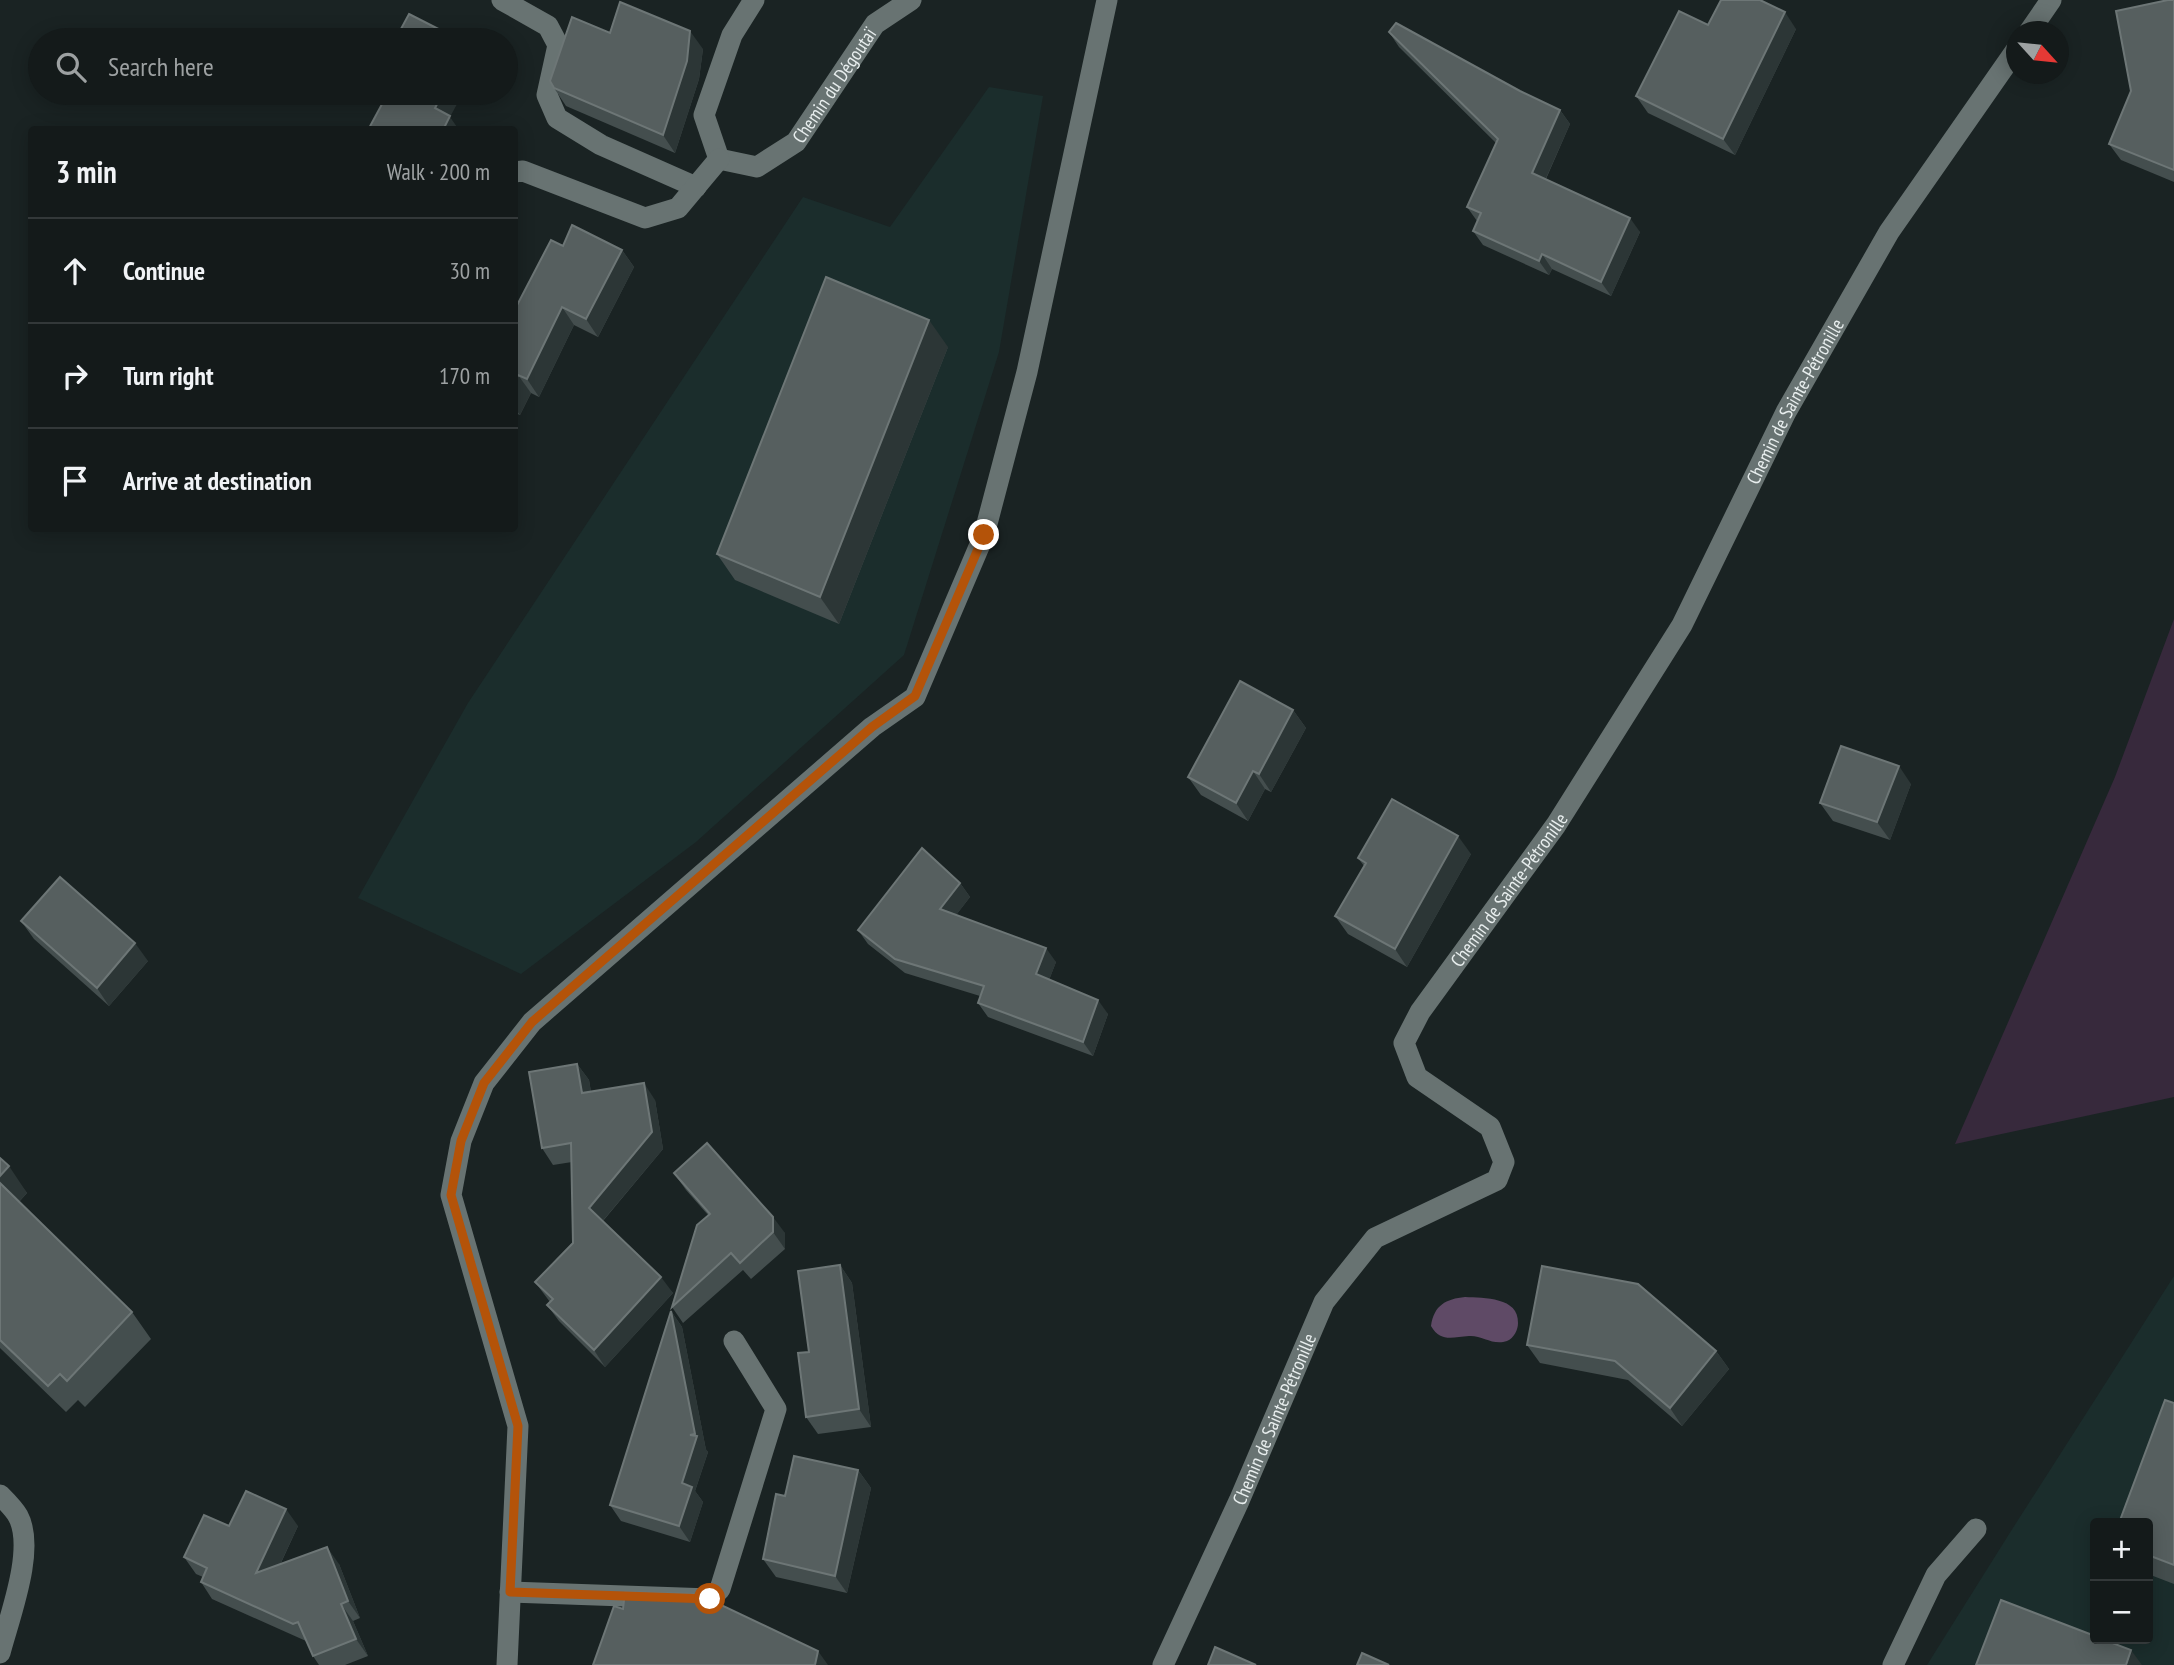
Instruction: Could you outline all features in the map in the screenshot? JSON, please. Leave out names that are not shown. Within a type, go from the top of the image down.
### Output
[{"type":"street","points":[[502,0],[548,26],[558,46],[547,95],[557,118],[601,145],[696,187]]},
{"type":"street","points":[[518,172],[523,171],[646,218],[678,208],[719,159],[704,115],[732,35],[754,0]]},
{"type":"street","name":"Chemin du Dégoutaï","points":[[719,159],[757,167],[796,142],[875,24],[911,0]]},
{"type":"street","points":[[507,1665],[518,1426],[451,1195],[461,1141],[484,1083],[532,1022],[872,727],[915,696],[984,535],[1027,372],[1107,0]]},
{"type":"street","points":[[2037,21],[2051,0]]},
{"type":"street","name":"Chemin de Sainte-Pétronille","points":[[1163,1665],[1239,1501],[1324,1302],[1375,1238],[1497,1180],[1504,1161],[1490,1127],[1417,1077],[1404,1043],[1420,1012],[1556,825],[1682,625],[1786,412],[1889,232],[2006,66]]},
{"type":"street","points":[[510,1592],[710,1599],[720,1589],[776,1409],[734,1340]]},
{"type":"street","points":[[0,1495],[18,1516],[24,1541],[22,1565],[0,1653]]},
{"type":"street","points":[[1893,1665],[1936,1575],[1976,1529]]},
{"type":"shaded area","points":[[989,87],[1043,96],[999,352],[904,655],[696,842],[521,974],[358,898],[468,703],[803,197],[890,227]]},
{"type":"shaded area","points":[[2174,619],[2174,1097],[1955,1144],[2115,777]]},
{"type":"shaded area","points":[[2174,1276],[2174,1665],[1927,1665],[2011,1531]]},
{"type":"shaded area","points":[[1465,1297],[1499,1301],[1513,1308],[1518,1323],[1514,1336],[1507,1341],[1497,1342],[1474,1336],[1448,1338],[1439,1335],[1431,1326],[1438,1308],[1452,1299]]},
{"type":"building","points":[[1721,0],[1760,0],[1785,12],[1723,139],[1636,96],[1679,11],[1708,25]]},
{"type":"building","points":[[2174,0],[2174,170],[2109,144],[2131,91],[2116,11]]},
{"type":"building","points":[[620,2],[690,31],[687,61],[663,135],[554,88],[550,81],[572,17],[610,33]]},
{"type":"building","points":[[409,14],[436,28],[401,28]]},
{"type":"building","points":[[1396,23],[1560,110],[1532,173],[1630,218],[1601,282],[1542,254],[1539,261],[1473,231],[1481,213],[1467,207],[1498,139],[1389,32]]},
{"type":"building","points":[[382,105],[437,105],[435,108],[450,116],[445,126],[370,126]]},
{"type":"building","points":[[572,225],[622,250],[586,319],[562,307],[527,379],[518,375],[518,303],[551,240],[563,246]]},
{"type":"building","points":[[826,277],[929,320],[820,597],[717,554]]},
{"type":"building","points":[[1240,681],[1293,710],[1259,774],[1253,771],[1236,803],[1188,777]]},
{"type":"building","points":[[1841,746],[1899,766],[1877,822],[1820,803]]},
{"type":"building","points":[[1392,799],[1458,836],[1395,949],[1335,916],[1366,863],[1358,858]]},
{"type":"building","points":[[922,848],[960,883],[940,909],[1046,948],[1036,974],[1098,1000],[1083,1042],[978,1003],[984,986],[895,959],[858,930]]},
{"type":"building","points":[[60,877],[135,943],[97,988],[21,921]]},
{"type":"building","points":[[577,1064],[582,1093],[644,1083],[652,1132],[589,1208],[661,1277],[594,1350],[547,1305],[553,1299],[535,1282],[573,1243],[571,1143],[542,1148],[529,1072]]},
{"type":"building","points":[[707,1143],[773,1217],[773,1232],[740,1263],[731,1253],[672,1307],[697,1225],[710,1214],[674,1173]]},
{"type":"building","points":[[0,1158],[9,1166],[0,1176]]},
{"type":"building","points":[[0,1183],[132,1312],[67,1381],[60,1374],[48,1386],[0,1340]]},
{"type":"building","points":[[840,1265],[859,1409],[806,1417],[798,1353],[809,1352],[798,1271]]},
{"type":"building","points":[[1542,1266],[1638,1284],[1716,1351],[1670,1408],[1615,1361],[1527,1345]]},
{"type":"building","points":[[671,1311],[695,1434],[690,1435],[697,1436],[682,1483],[692,1487],[679,1526],[610,1505]]},
{"type":"building","points":[[2165,1400],[2174,1403],[2174,1565],[2153,1557],[2153,1518],[2121,1518]]},
{"type":"building","points":[[794,1456],[858,1470],[835,1576],[763,1559],[776,1494],[785,1496]]},
{"type":"building","points":[[246,1491],[286,1509],[256,1573],[327,1547],[348,1601],[341,1604],[356,1639],[313,1656],[298,1622],[293,1624],[201,1582],[207,1568],[184,1557],[204,1515],[229,1526]]},
{"type":"building","points":[[625,1592],[698,1594],[818,1651],[815,1665],[593,1665],[614,1606],[623,1609]]},
{"type":"building","points":[[2001,1600],[2090,1634],[2090,1644],[2115,1644],[2131,1650],[2126,1665],[1976,1665]]},
{"type":"building","points":[[1215,1647],[1256,1665],[1208,1665]]},
{"type":"building","points":[[1362,1653],[1389,1665],[1357,1665]]},
{"type":"route","points":[[710,1599],[510,1592],[518,1426],[451,1195],[461,1141],[484,1083],[532,1022],[872,727],[915,696],[984,535]]}]
